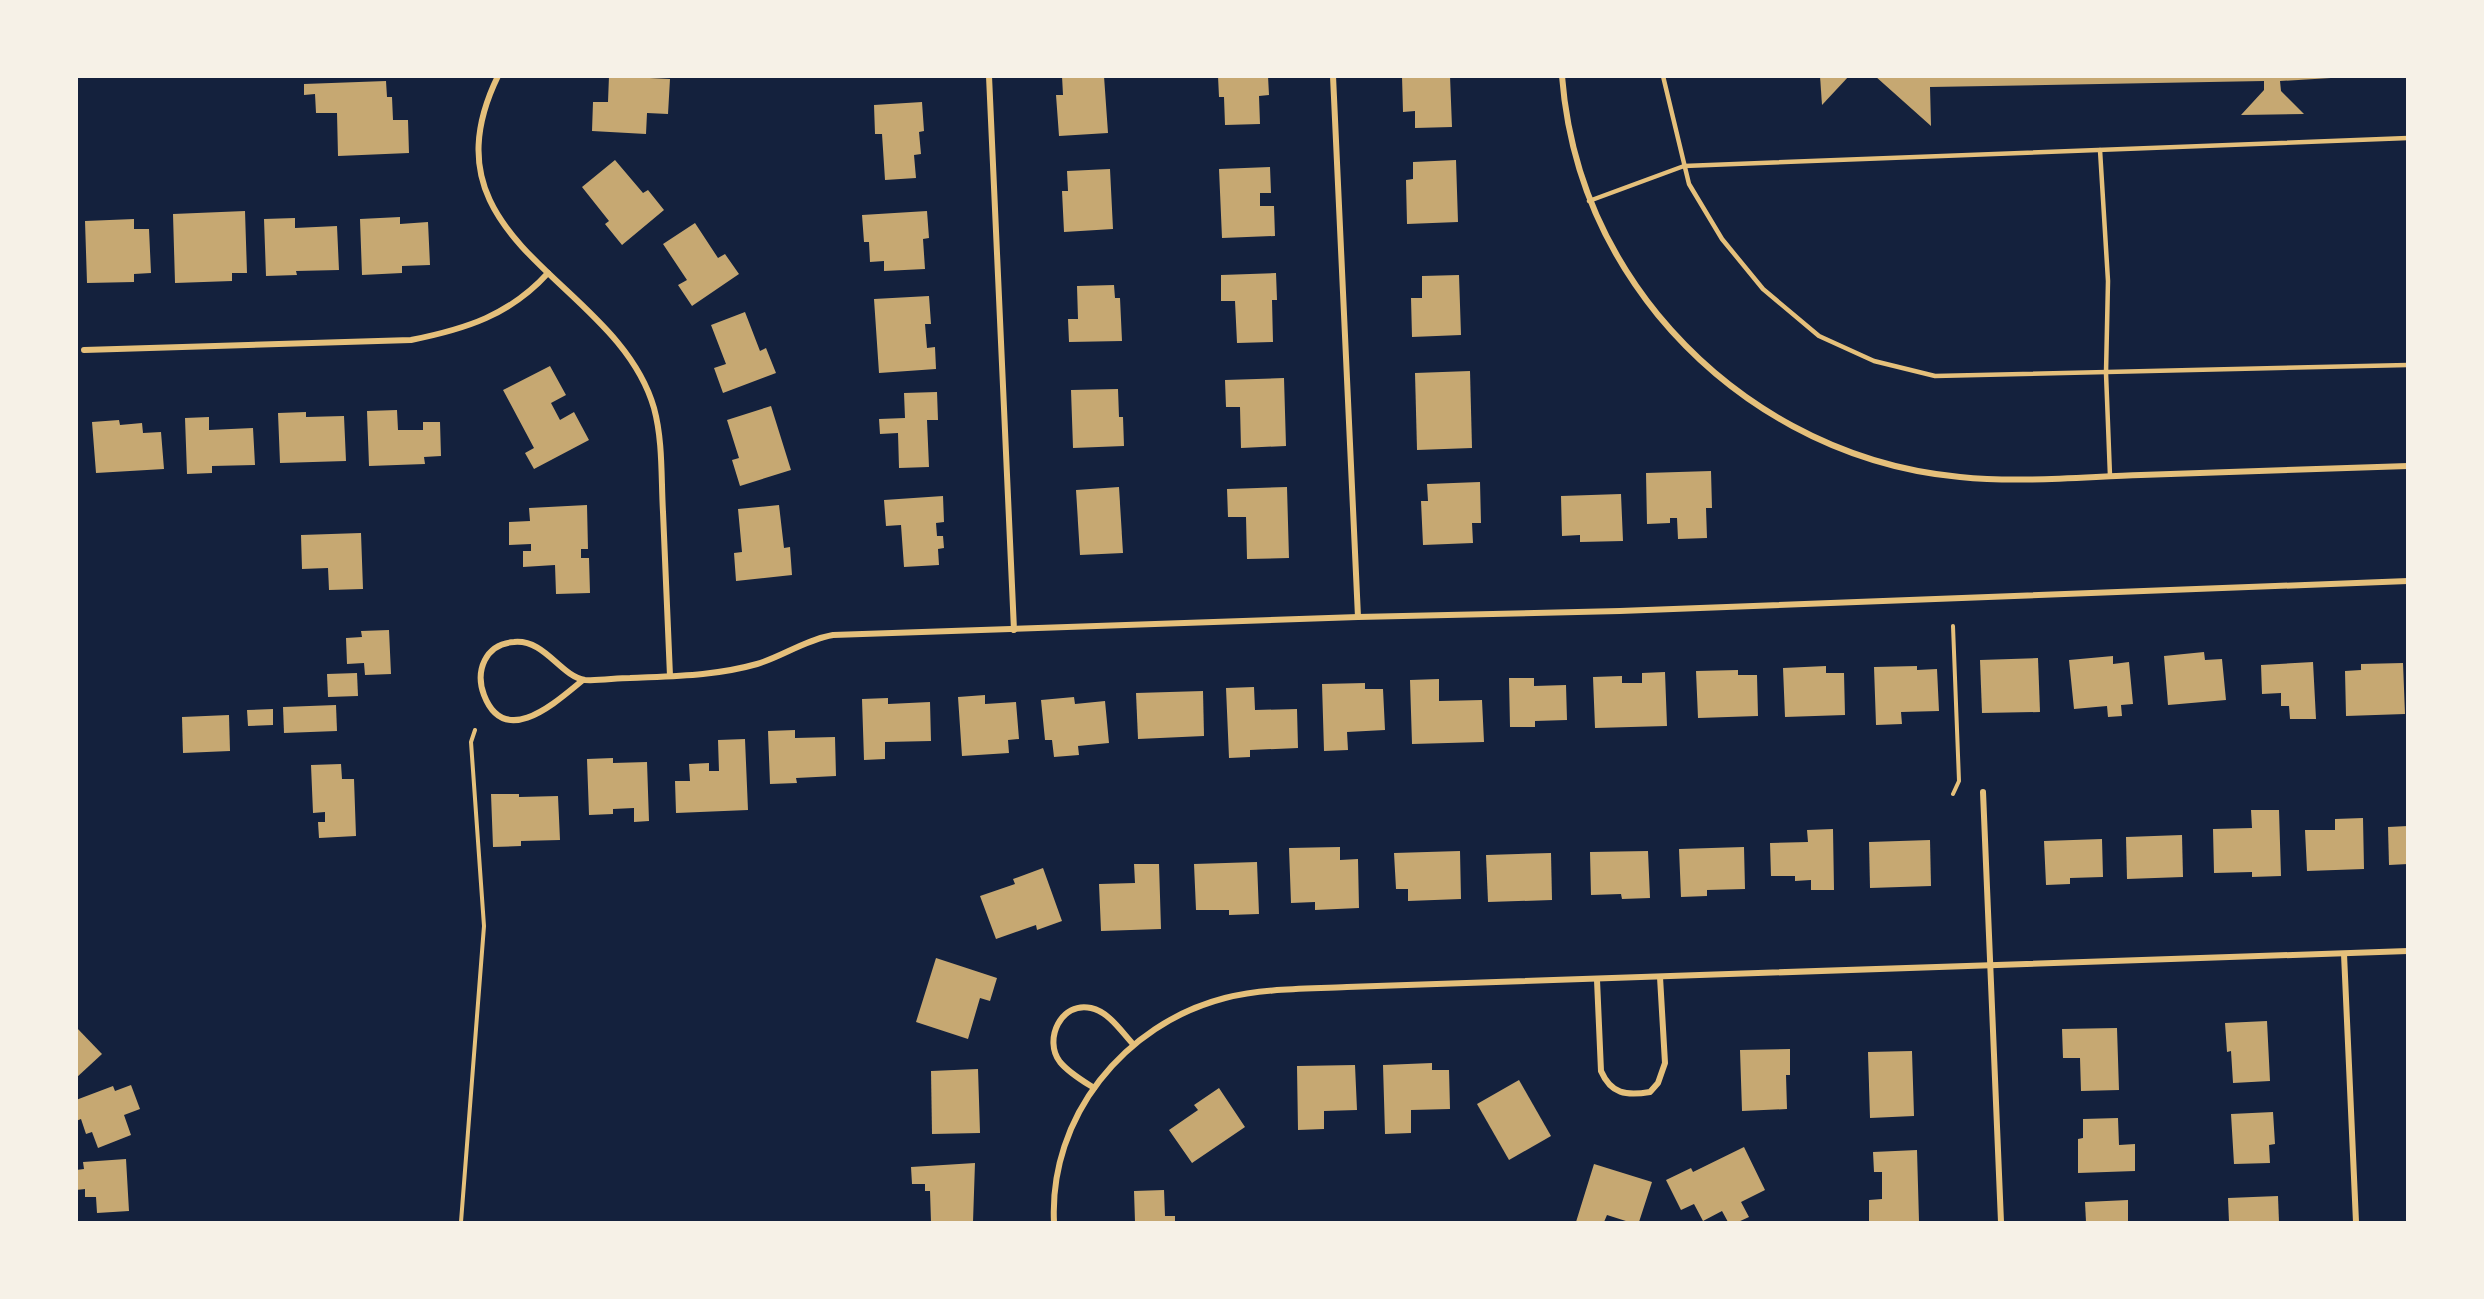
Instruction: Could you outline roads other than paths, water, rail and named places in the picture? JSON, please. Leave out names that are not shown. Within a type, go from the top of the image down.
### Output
[{"type":"street","points":[[498,76],[481,115],[477,141],[481,179],[495,212],[519,244],[621,348],[641,376],[654,408],[660,451],[670,676]]},
{"type":"street","points":[[989,76],[1014,630]]},
{"type":"street","points":[[1333,76],[1358,617]]},
{"type":"street","points":[[1562,76],[1573,151],[1589,201],[1617,257],[1640,293],[1698,360],[1728,385],[1787,424],[1859,456],[1927,473],[1998,479],[2408,466]]},
{"type":"street","points":[[84,350],[411,340],[456,331],[481,322],[529,294],[548,273]]},
{"type":"street","points":[[582,680],[540,648],[514,642],[495,648],[487,655],[481,669],[480,684],[486,701],[497,714],[512,719],[529,719],[582,680],[670,676],[731,670],[759,663],[815,638],[833,635],[1358,617],[1620,611],[2408,582]]},
{"type":"street","points":[[1983,792],[2001,1222]]},
{"type":"street","points":[[1053,1222],[1054,1195],[1062,1156],[1071,1131],[1094,1088],[1109,1067],[1133,1044],[1209,1003],[1249,993],[1347,987],[2408,951]]},
{"type":"street","points":[[2344,954],[2356,1222]]},
{"type":"street","points":[[1597,980],[1601,1071],[1606,1083],[1620,1094],[1634,1095],[1650,1092],[1664,1073],[1660,977]]},
{"type":"street","points":[[1094,1088],[1071,1072],[1056,1054],[1053,1036],[1059,1021],[1075,1008],[1092,1008],[1111,1019],[1133,1044]]},
{"type":"lane","points":[[1663,76],[1689,184],[1722,239],[1763,289],[1819,336],[1874,360],[1935,376],[2408,365]]},
{"type":"lane","points":[[1589,201],[1684,166],[2408,138]]},
{"type":"lane","points":[[2100,150],[2108,281],[2106,373],[2110,476]]}]
